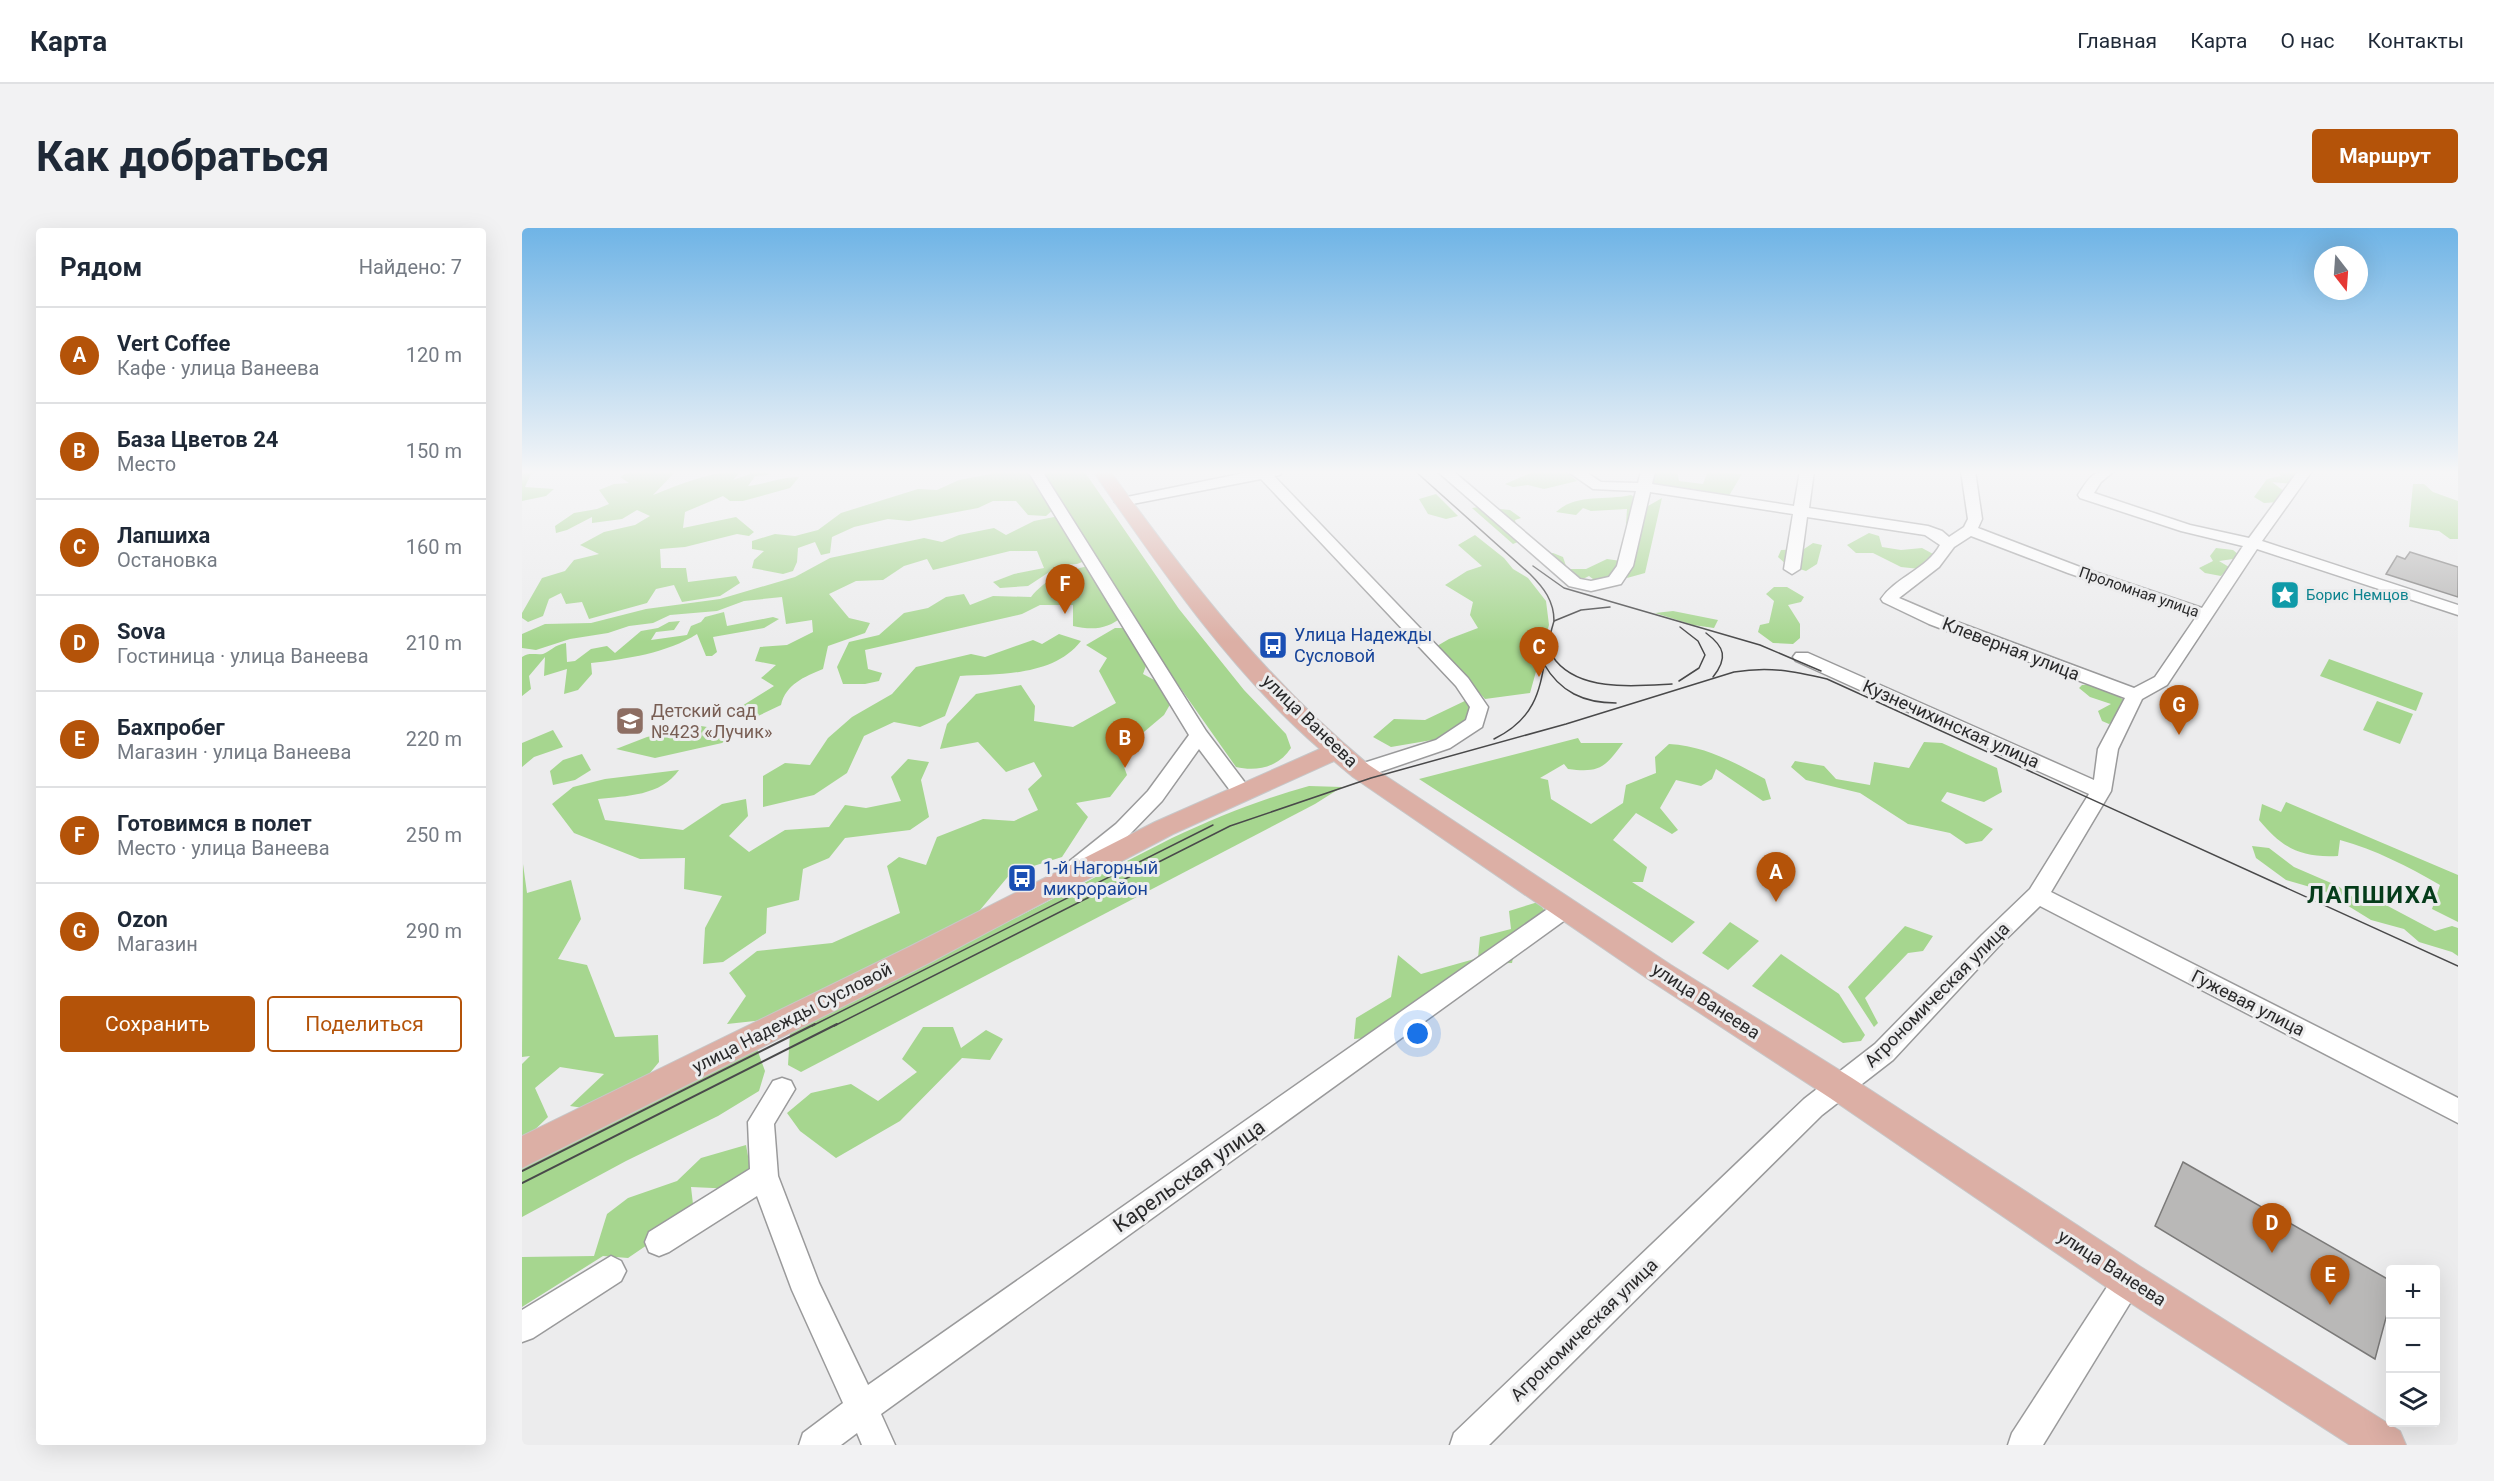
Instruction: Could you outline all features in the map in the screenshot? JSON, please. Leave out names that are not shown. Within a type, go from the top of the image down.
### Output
[{"type":"main road","name":"улица Ванеева","points":[[1141,528],[1189,591],[1279,695],[1336,751],[1361,771],[1564,909],[1840,1088],[2128,1280],[2386,1445]]},
{"type":"main road","name":"улица Надежды Сусловой","points":[[522,1153],[911,959],[1164,828],[1336,751]]},
{"type":"street","points":[[1070,528],[1199,735],[1242,792]]},
{"type":"street","points":[[1319,528],[1462,682],[1479,706],[1475,723],[1443,744],[1361,771]]},
{"type":"street","points":[[1510,528],[1575,584],[1591,586],[1615,580],[1624,566],[1634,528]]},
{"type":"street","points":[[1792,569],[1797,528]]},
{"type":"street","points":[[1906,528],[1937,534],[1948,544],[1970,530]]},
{"type":"street","points":[[2185,528],[2253,543],[2458,609]]},
{"type":"street","points":[[2135,695],[2161,681],[2264,528]]},
{"type":"street","name":"Проломная улица","points":[[1970,530],[2074,570],[2207,615]]},
{"type":"street","name":"Клеверная улица","points":[[1948,544],[1933,564],[1897,590],[1889,599],[1900,606],[2135,695]]},
{"type":"street","name":"Кузнечихинская улица","points":[[1802,657],[2101,791]]},
{"type":"street","name":"Агрономическая улица","points":[[1466,1445],[1813,1107],[1884,1052],[1990,941],[2038,896],[2101,791],[2108,749],[2135,695]]},
{"type":"street","name":"улица Надежды Сусловой","points":[[1062,881],[1123,830],[1155,796],[1199,735]]},
{"type":"street","name":"Гужевая улица","points":[[2038,896],[2458,1111]]},
{"type":"street","name":"Карельская улица","points":[[815,1445],[863,1408],[1564,909]]},
{"type":"street","points":[[782,1089],[761,1122],[764,1176],[807,1290],[879,1445]]},
{"type":"street","points":[[659,1242],[764,1176]]},
{"type":"street","points":[[522,1327],[611,1271]]},
{"type":"street","points":[[2024,1445],[2128,1280]]},
{"type":"green space","points":[[555,528],[571,528],[567,530],[556,533]]},
{"type":"green space","points":[[623,528],[749,528],[754,532],[749,536],[737,534],[685,547],[660,549],[661,568],[686,568],[688,582],[736,576],[740,583],[720,596],[682,602],[674,585],[656,589],[647,603],[589,619],[582,602],[566,604],[561,593],[549,599],[543,616],[528,622],[522,618],[522,613],[542,578],[565,571],[574,560],[599,554],[580,545],[604,532]]},
{"type":"green space","points":[[821,528],[852,528],[832,537],[830,553],[821,555],[815,542],[798,548],[797,562],[793,571],[783,574],[752,568],[754,560],[764,551],[752,549],[752,541],[775,534],[795,536]]},
{"type":"green space","points":[[994,528],[1006,535],[1020,528],[1123,528],[1179,609],[1244,690],[1286,734],[1291,748],[1280,760],[1267,767],[1252,769],[1236,767],[1155,652],[1095,557],[1077,564],[1060,565],[1028,586],[1000,588],[993,582],[1014,574],[1044,568],[1037,551],[1010,551],[933,570],[927,559],[904,566],[883,580],[856,581],[829,594],[849,618],[870,623],[865,633],[828,646],[823,669],[791,686],[781,705],[758,716],[737,709],[774,686],[761,678],[776,665],[755,661],[760,647],[787,645],[813,632],[812,620],[786,624],[782,597],[744,601],[717,611],[670,615],[653,623],[570,639],[536,650],[522,648],[522,634],[545,624],[591,623],[646,609],[720,599],[795,577],[830,558],[924,538],[942,542],[959,535]]},
{"type":"green space","points":[[1495,528],[1517,528],[1520,541],[1513,544]]},
{"type":"green space","points":[[1627,528],[1655,528],[1645,573],[1627,578],[1637,548]]},
{"type":"green space","points":[[2415,528],[2458,528],[2458,539],[2450,539],[2439,531]]},
{"type":"green space","points":[[1869,533],[1879,536],[1882,547],[1901,550],[1922,548],[1935,555],[1929,570],[1901,567],[1873,553],[1856,553],[1847,545]]},
{"type":"green space","points":[[1475,535],[1504,558],[1513,569],[1528,578],[1546,601],[1549,625],[1530,693],[1485,699],[1437,646],[1478,628],[1470,615],[1473,602],[1445,585],[1467,571],[1482,566],[1458,545]]},
{"type":"green space","points":[[1813,543],[1822,545],[1817,564],[1806,571],[1787,565],[1778,557],[1781,550],[1804,549]]},
{"type":"green space","points":[[2216,548],[2233,550],[2239,555],[2233,559],[2219,561],[2229,567],[2221,576],[2205,573],[2199,568],[2213,561],[2210,556]]},
{"type":"green space","points":[[1553,553],[1563,557],[1567,569],[1586,569],[1607,559],[1621,561],[1617,577],[1601,585],[1589,576],[1573,584],[1543,555]]},
{"type":"green space","points":[[1088,566],[1123,616],[1111,624],[1093,628],[1073,626],[1073,605],[1040,605],[1022,614],[865,650],[868,669],[882,673],[879,681],[865,684],[843,684],[837,667],[849,642],[879,635],[904,613],[928,608],[946,597],[964,594],[970,605],[993,596],[1031,597],[1043,585],[1056,577]]},
{"type":"green space","points":[[1774,587],[1787,587],[1804,597],[1801,602],[1788,605],[1800,624],[1800,638],[1793,644],[1773,643],[1758,632],[1760,625],[1769,623],[1774,601],[1766,594]]},
{"type":"green space","points":[[1673,611],[1718,620],[1714,628],[1693,625],[1655,613]]},
{"type":"green space","points":[[724,612],[727,626],[773,617],[779,619],[764,628],[713,637],[717,652],[712,656],[706,656],[697,634],[660,650],[591,663],[592,674],[578,690],[564,694],[567,669],[544,676],[545,657],[529,676],[531,689],[522,696],[522,657],[525,655],[543,654],[566,643],[567,662],[575,661],[591,649],[607,646],[615,653],[641,631],[680,621],[674,630],[656,632],[651,640],[687,635],[691,626],[701,622],[705,617]]},
{"type":"green space","points":[[1115,628],[1135,628],[1151,652],[1143,674],[1158,682],[1172,701],[1164,715],[1119,753],[1127,775],[1110,797],[1076,803],[1088,817],[1062,857],[1011,873],[975,916],[765,1020],[727,1024],[746,996],[729,973],[757,951],[832,943],[900,913],[887,866],[899,857],[926,865],[937,837],[983,819],[1014,821],[1038,810],[1028,789],[1042,776],[1034,762],[1006,772],[978,742],[940,749],[947,724],[976,694],[1021,685],[1035,706],[1034,721],[1073,727],[1116,703],[1099,671],[1107,658],[1086,645]]},
{"type":"green space","points":[[1059,634],[1081,641],[1070,652],[1041,667],[1009,673],[960,676],[945,716],[920,727],[894,722],[864,736],[847,773],[814,795],[763,807],[763,776],[785,763],[810,765],[828,738],[852,717],[892,694],[916,667],[971,654],[985,657],[1033,640],[1042,644]]},
{"type":"green space","points":[[2329,659],[2423,693],[2416,711],[2320,676]]},
{"type":"green space","points":[[2100,684],[2133,706],[2130,713],[2109,724],[2102,721],[2098,711],[2111,704],[2090,697],[2079,688],[2082,685]]},
{"type":"green space","points":[[1471,698],[1470,720],[1444,738],[1391,747],[1373,737],[1394,719],[1425,720]]},
{"type":"green space","points":[[2377,701],[2413,714],[2400,744],[2363,730]]},
{"type":"green space","points":[[701,726],[738,732],[722,743],[655,758],[616,749],[647,737]]},
{"type":"green space","points":[[553,730],[563,747],[534,757],[522,767],[522,743]]},
{"type":"green space","points":[[1578,738],[1581,743],[1623,743],[1600,767],[1579,770],[1568,769],[1564,764],[1540,778],[1548,780],[1551,799],[1591,824],[1623,803],[1626,785],[1656,773],[1655,757],[1669,744],[1707,751],[1765,779],[1771,799],[1763,801],[1716,769],[1712,779],[1701,786],[1676,780],[1660,808],[1678,830],[1672,834],[1636,813],[1613,840],[1647,867],[1643,882],[1632,882],[1695,922],[1672,943],[1419,779]]},
{"type":"green space","points":[[1924,742],[1942,743],[1997,768],[2002,792],[1984,802],[1947,792],[1941,801],[1993,829],[1982,841],[1966,844],[1950,833],[1908,824],[1860,793],[1806,780],[1791,767],[1795,761],[1824,766],[1836,779],[1870,785],[1874,762],[1909,768]]},
{"type":"green space","points":[[582,754],[591,770],[575,780],[553,785],[550,771],[563,760]]},
{"type":"green space","points":[[908,759],[929,762],[921,780],[929,817],[910,830],[845,838],[829,858],[803,869],[799,900],[767,908],[766,933],[723,962],[703,964],[705,928],[722,896],[684,889],[685,858],[640,859],[574,833],[552,804],[573,787],[605,779],[679,770],[672,779],[653,790],[598,799],[605,820],[683,830],[722,804],[746,799],[748,816],[729,836],[749,852],[785,830],[829,827],[845,805],[866,808],[901,801],[891,777]]},
{"type":"green space","points":[[1309,786],[1342,787],[1315,804],[801,1072],[788,1065],[790,1033],[1172,838],[1239,809]]},
{"type":"green space","points":[[2286,802],[2458,875],[2458,922],[2432,909],[2440,885],[2391,859],[2340,840],[2338,856],[2303,853],[2284,844],[2259,820],[2262,804],[2281,812]]},
{"type":"green space","points":[[2252,846],[2269,848],[2294,867],[2338,886],[2363,905],[2384,904],[2435,931],[2452,926],[2458,928],[2458,956],[2419,942],[2404,929],[2371,920],[2324,891],[2286,880],[2256,858]]},
{"type":"green space","points":[[523,864],[527,893],[571,880],[581,919],[558,959],[587,965],[615,1037],[658,1035],[659,1062],[635,1091],[597,1110],[570,1106],[604,1074],[560,1067],[535,1088],[548,1117],[522,1142],[522,1064],[530,1056],[522,1057]]},
{"type":"green space","points":[[1538,902],[1548,915],[1518,933],[1512,963],[1474,964],[1449,994],[1423,995],[1408,1034],[1354,1039],[1356,1018],[1391,997],[1398,955],[1421,974],[1478,958],[1480,937],[1511,929],[1509,911]]},
{"type":"green space","points":[[1730,922],[1759,941],[1728,970],[1702,953]]},
{"type":"green space","points":[[1905,926],[1933,936],[1923,951],[1908,953],[1865,998],[1878,1023],[1874,1027],[1848,987]]},
{"type":"green space","points":[[1781,954],[1839,994],[1865,1035],[1861,1041],[1843,1043],[1752,986]]},
{"type":"green space","points":[[923,1027],[953,1027],[961,1048],[986,1030],[1003,1039],[990,1060],[962,1058],[900,1121],[836,1158],[800,1131],[787,1113],[811,1093],[851,1084],[878,1101],[917,1072],[902,1059]]},
{"type":"green space","points":[[757,1049],[765,1071],[759,1091],[718,1116],[626,1161],[522,1217],[522,1168]]},
{"type":"green space","points":[[746,1145],[752,1178],[735,1189],[691,1187],[694,1213],[628,1258],[603,1256],[522,1307],[522,1257],[594,1256],[607,1214],[628,1198],[677,1181],[701,1158]]},
{"type":"building","points":[[2410,552],[2458,567],[2458,597],[2386,574],[2397,556],[2405,559]]},
{"type":"building","points":[[2183,1162],[2386,1278],[2386,1318],[2375,1359],[2155,1226]]},
{"type":"tram line","points":[[1478,528],[1530,574],[1544,590],[1552,607],[1554,621]]},
{"type":"tram line","points":[[1533,566],[1564,588],[1760,645],[1821,671]]},
{"type":"tram line","points":[[1554,621],[1581,610],[1610,607]]},
{"type":"tram line","points":[[1548,646],[1554,621]]},
{"type":"tram line","points":[[1679,681],[1699,668],[1705,655],[1698,641],[1680,627]]},
{"type":"tram line","points":[[1706,633],[1717,643],[1722,653],[1721,664],[1713,677]]},
{"type":"tram line","points":[[1544,664],[1548,646]]},
{"type":"tram line","points":[[1548,646],[1556,661],[1567,671],[1580,678],[1610,685],[1672,684]]},
{"type":"tram line","points":[[1494,739],[1512,728],[1533,703],[1539,689],[1544,664]]},
{"type":"tram line","points":[[1544,664],[1550,674],[1565,689],[1574,694],[1594,701],[1616,703]]},
{"type":"tram line","points":[[834,1026],[1230,826],[1371,778],[1566,724],[1734,672],[1759,669],[1792,672],[1827,679],[2458,966]]},
{"type":"tram line","points":[[812,1026],[1213,825]]},
{"type":"tram line","points":[[522,1171],[815,1024]]},
{"type":"tram line","points":[[522,1183],[837,1024]]},
{"type":"place","name":"Борис Немцов","points":[[2285,595]]},
{"type":"place","name":"Готовимся в полет","points":[[1065,614]]},
{"type":"place","name":"Улица Надежды Сусловой","points":[[1273,645]]},
{"type":"place","name":"Лапшиха","points":[[1539,677]]},
{"type":"place","name":"Детский сад №423 «Лучик»","points":[[630,721]]},
{"type":"place","name":"Ozon","points":[[2179,735]]},
{"type":"place","name":"База Цветов 24","points":[[1125,768]]},
{"type":"place","name":"1-й Нагорный микрорайон","points":[[1022,878]]},
{"type":"place","name":"Vert Coffee","points":[[1776,902]]},
{"type":"place","name":"Sova","points":[[2272,1253]]},
{"type":"place","name":"Бахпробег","points":[[2330,1305]]},
{"type":"district","name":"ЛАПШИХА","points":[[2373,895]]}]
